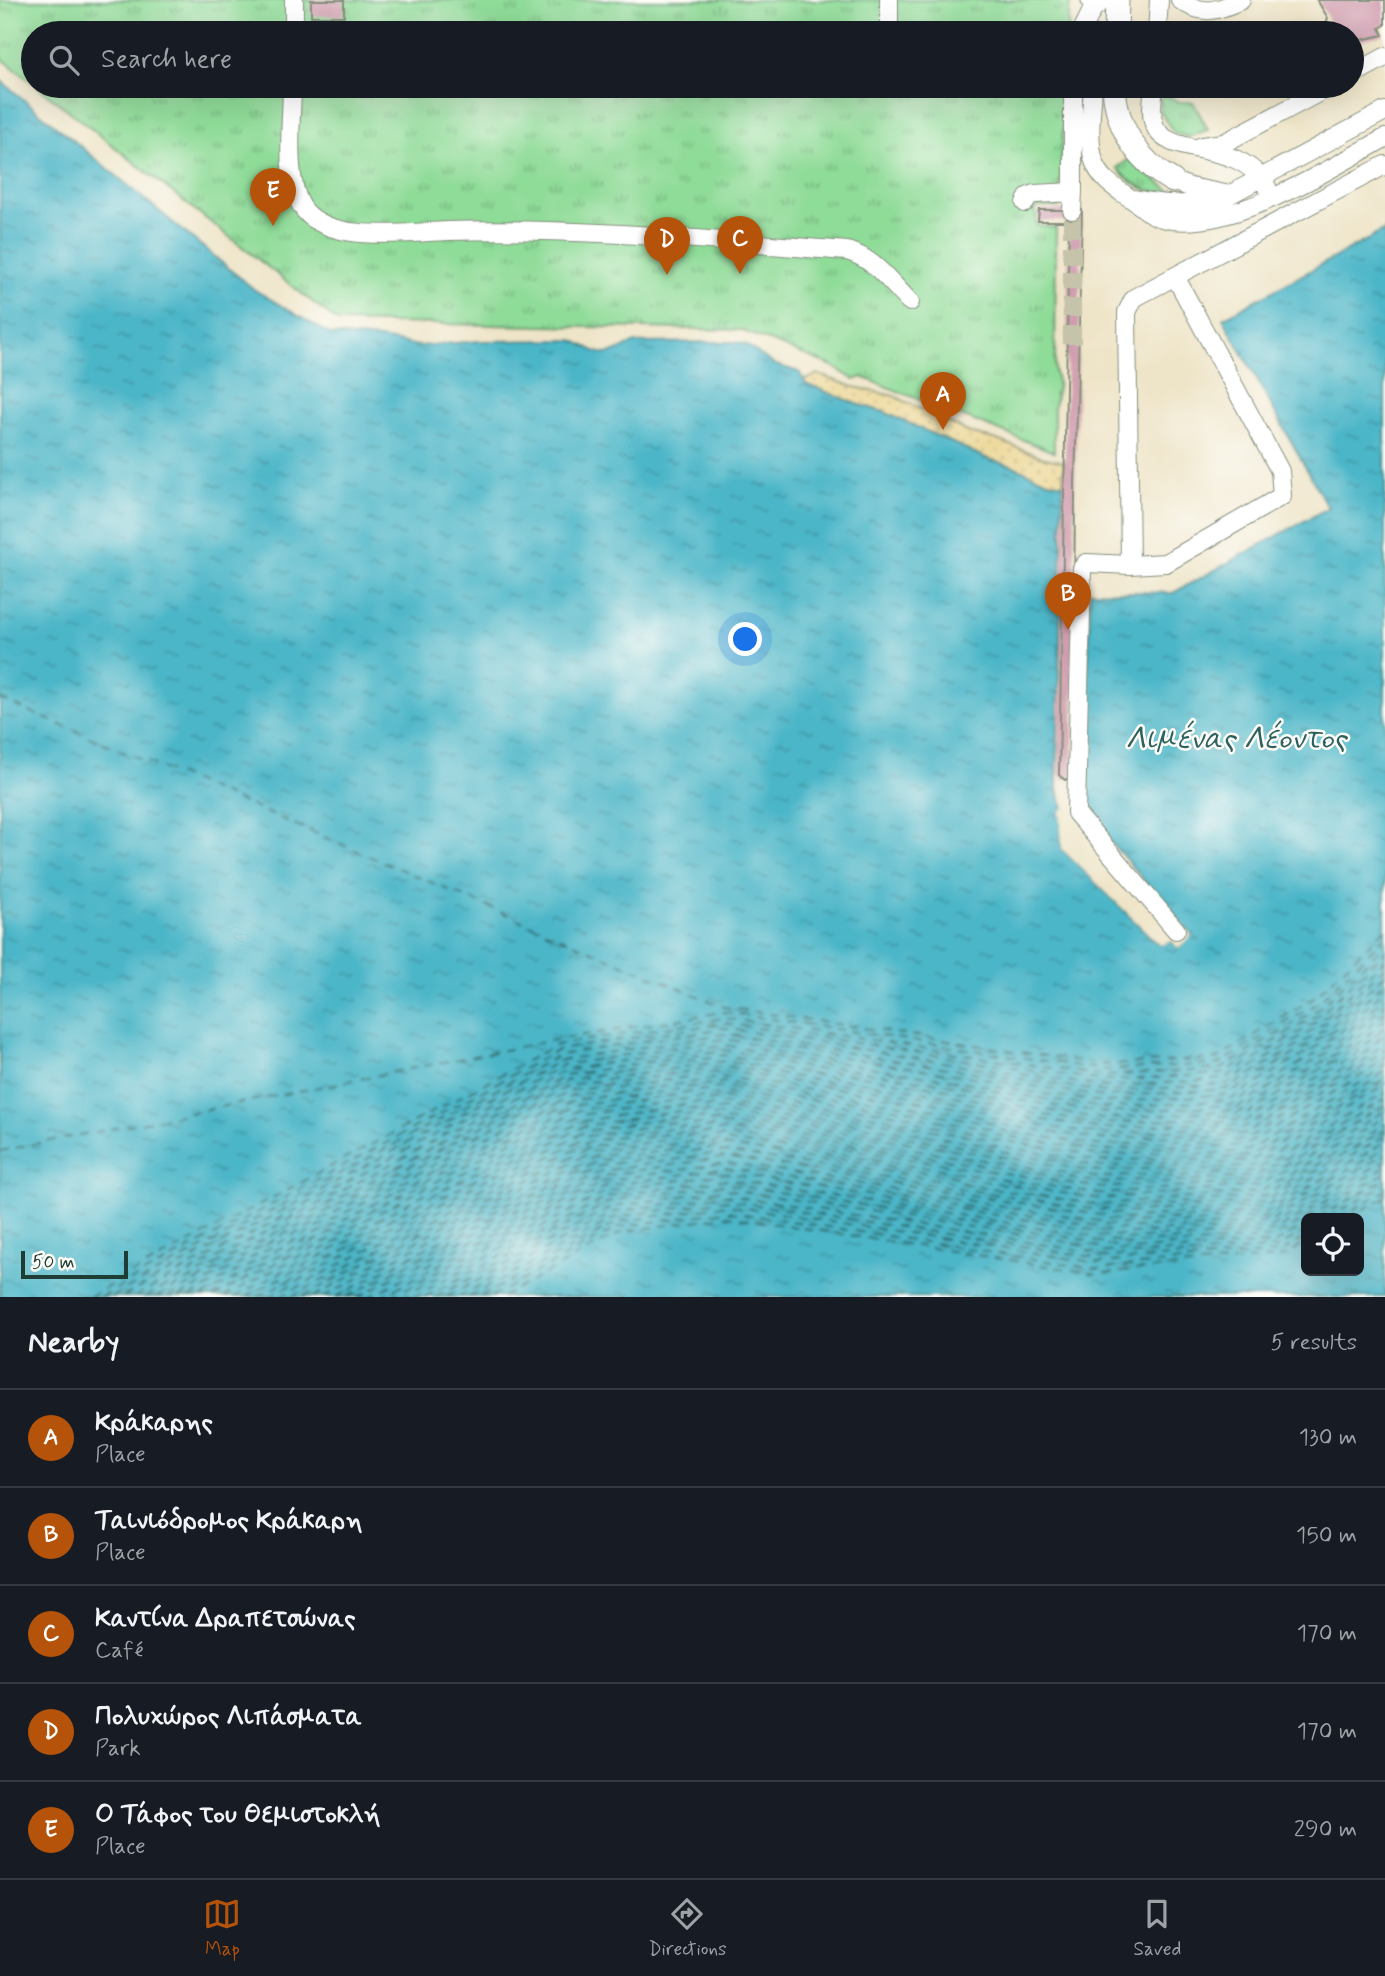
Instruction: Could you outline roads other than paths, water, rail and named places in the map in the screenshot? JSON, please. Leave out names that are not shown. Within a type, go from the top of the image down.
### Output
[{"type":"main road","points":[[1100,1],[1110,21]]},
{"type":"main road","points":[[1116,98],[1119,119],[1138,153],[1158,172],[1173,181]]},
{"type":"street","points":[[293,21],[294,0]]},
{"type":"street","points":[[889,0],[889,21]]},
{"type":"street","points":[[1158,21],[1159,0]]},
{"type":"street","points":[[1180,0],[1199,11],[1221,10],[1241,0]]},
{"type":"street","points":[[1089,21],[1100,1]]},
{"type":"street","points":[[1096,21],[1100,1]]},
{"type":"street","points":[[1364,68],[1385,57]]},
{"type":"street","points":[[292,98],[291,166],[298,199],[304,210],[334,229],[366,233],[511,229],[589,231],[847,251],[859,254],[871,262],[910,302]]},
{"type":"street","points":[[1025,203],[1029,196],[1035,194],[1072,201],[1073,98]]},
{"type":"street","points":[[1092,98],[1091,134],[1094,160],[1107,182],[1156,217],[1184,220],[1236,212],[1273,197],[1385,138]]},
{"type":"street","points":[[1153,98],[1152,121],[1157,131],[1174,144],[1183,147],[1224,143],[1308,98]]},
{"type":"street","points":[[1131,199],[1162,205],[1208,203],[1229,195],[1385,111]]},
{"type":"street","points":[[1192,146],[1239,159],[1256,170],[1286,219]]},
{"type":"street","points":[[1130,565],[1127,312],[1134,298],[1385,165]]},
{"type":"street","points":[[1173,181],[1229,195]]},
{"type":"street","points":[[1176,278],[1280,471],[1283,485],[1282,496],[1166,563],[1130,565],[1092,562],[1086,563],[1082,568],[1076,813],[1176,930]]},
{"type":"water","name":"Λιμένας Λέοντος","points":[[0,80],[255,290],[331,335],[420,346],[479,341],[572,340],[607,354],[634,343],[735,342],[746,345],[773,364],[799,372],[806,384],[884,412],[988,459],[1063,484],[1057,778],[1064,808],[1060,811],[1062,849],[1159,945],[1172,941],[1178,948],[1192,935],[1085,813],[1090,591],[1173,593],[1328,508],[1223,318],[1385,230],[1385,1297],[0,1297]]},
{"type":"tunnel","points":[[1072,210],[1072,344]]},
{"type":"place","name":"Ο Τάφος του Θεμιστοκλή","points":[[273,226]]},
{"type":"place","name":"Καντίνα Δραπετσώνας","points":[[740,274]]},
{"type":"place","name":"Πολυχώρος Λιπάσματα","points":[[667,275]]},
{"type":"place","name":"Κράκαρης","points":[[943,430]]},
{"type":"place","name":"Ταινιόδρομος Κράκαρη","points":[[1068,630]]}]
